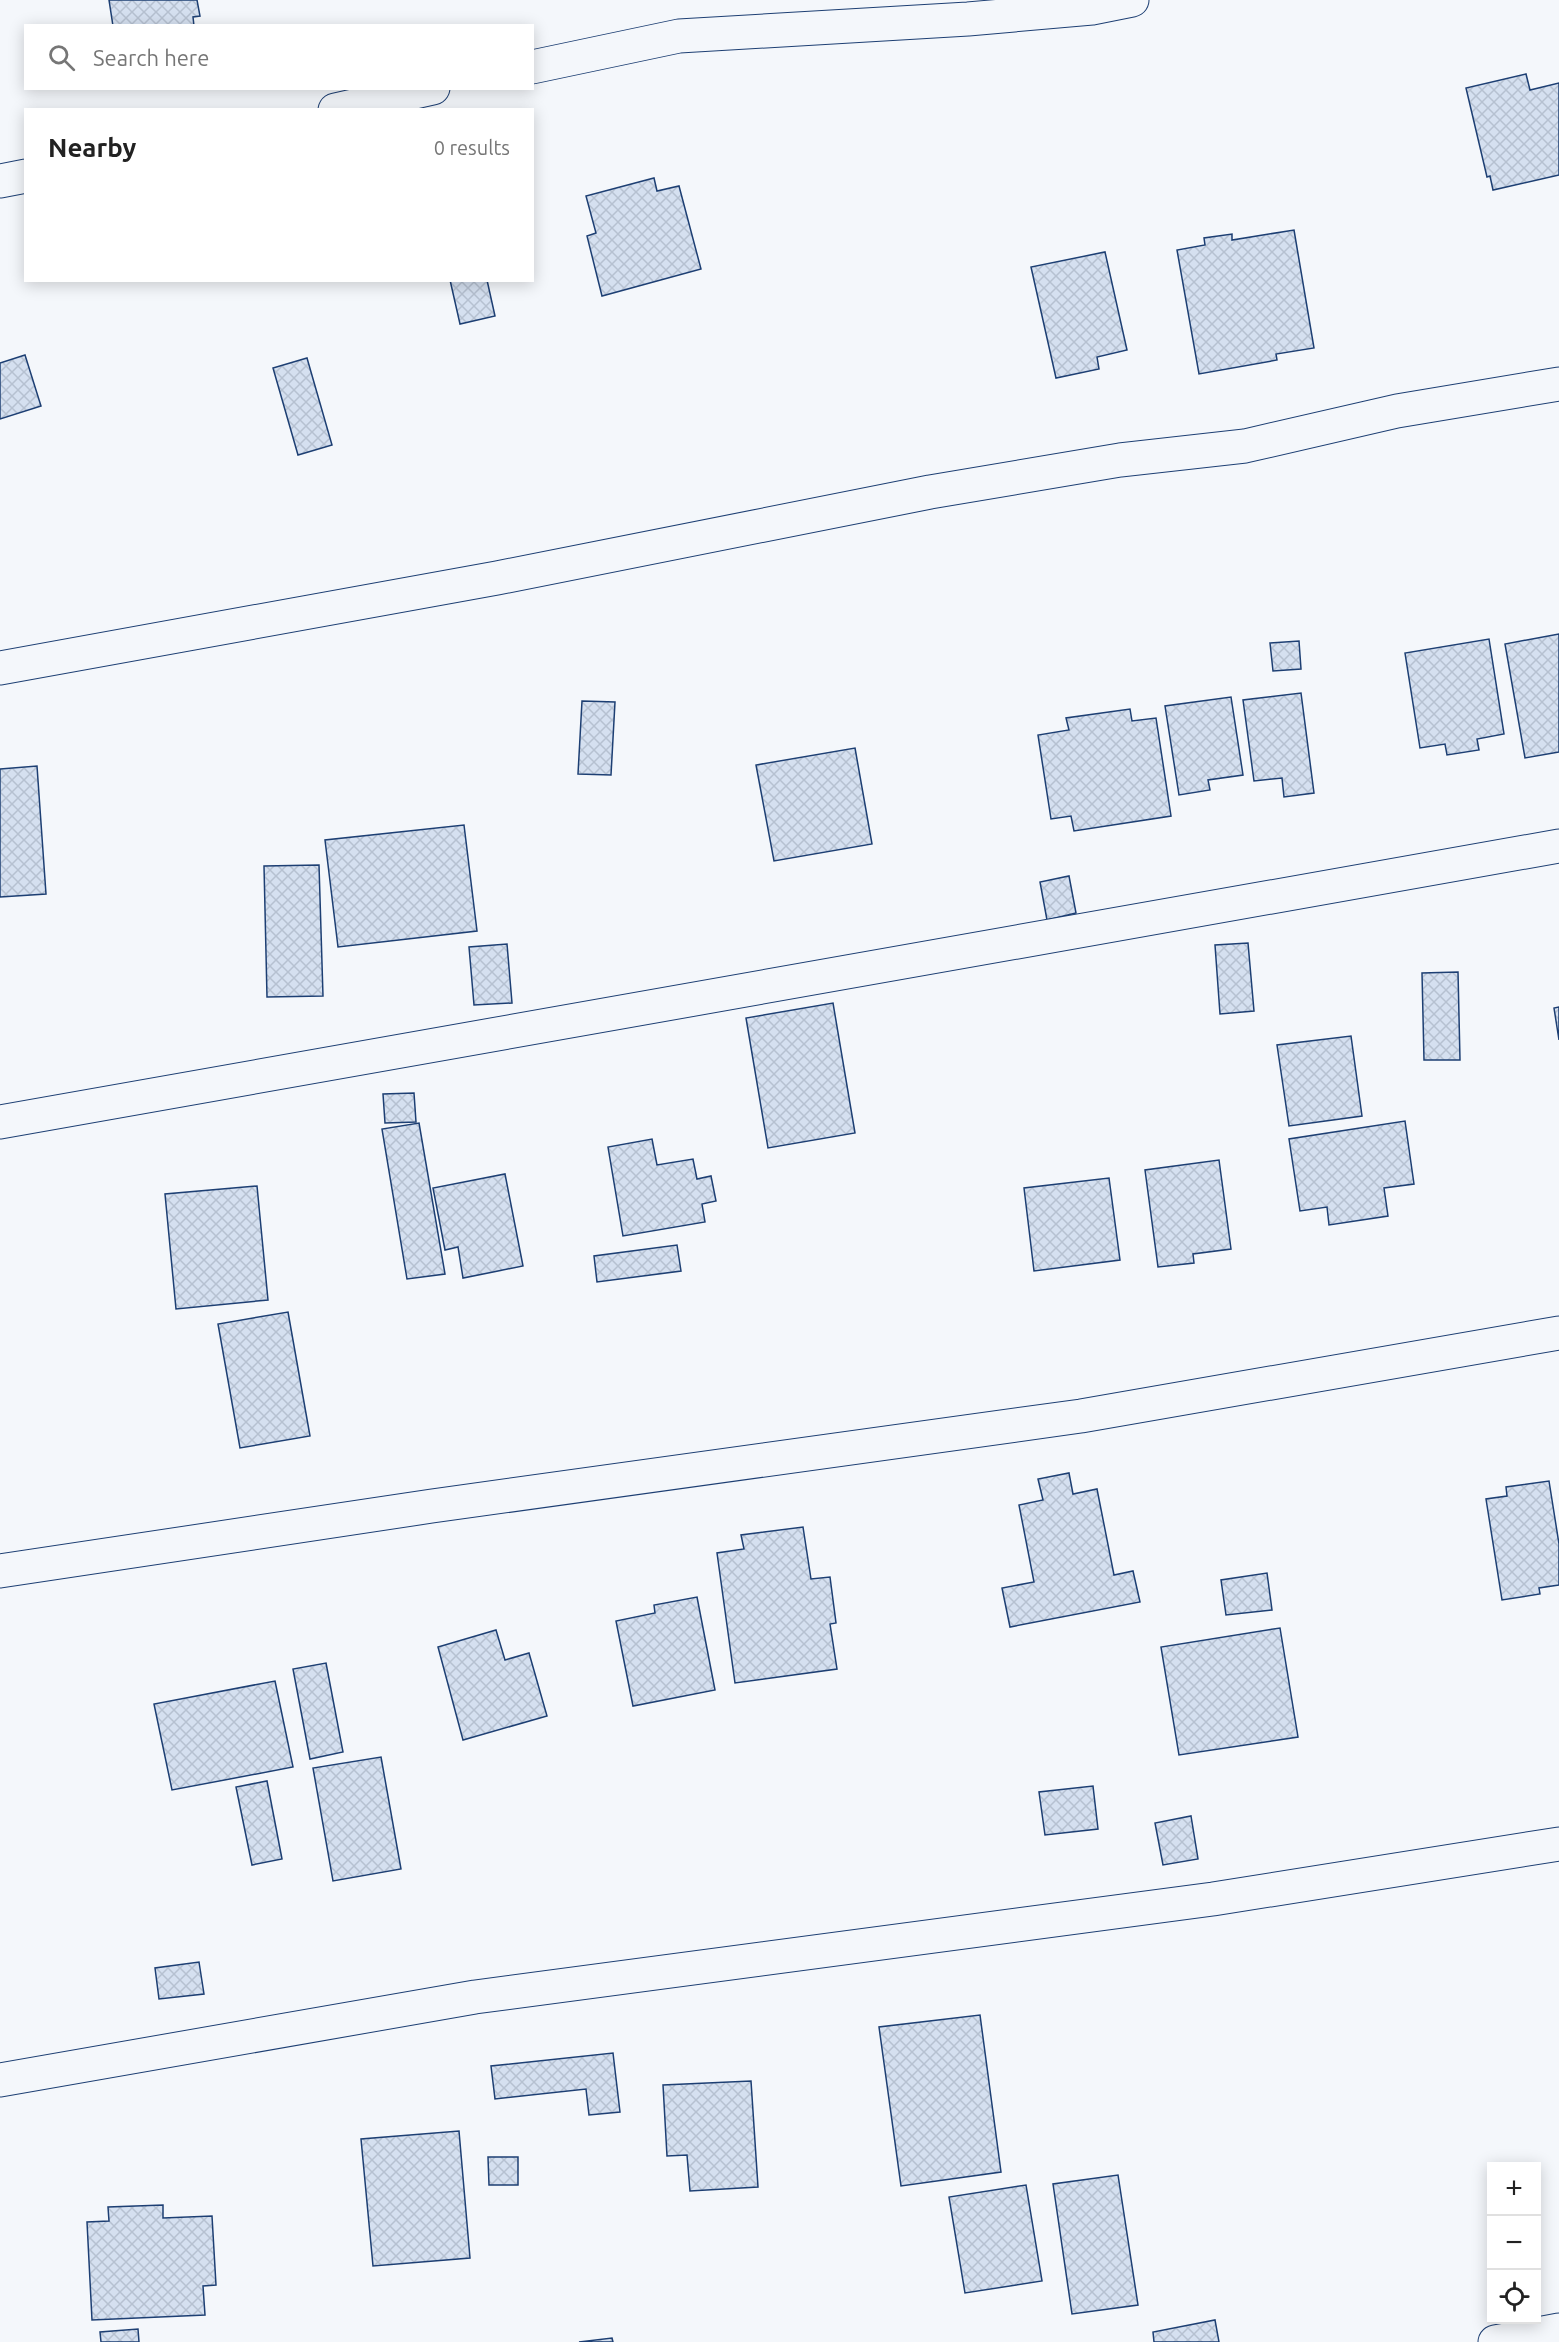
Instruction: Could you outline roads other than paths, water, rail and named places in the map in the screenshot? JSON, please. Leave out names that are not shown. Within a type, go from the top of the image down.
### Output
[{"type":"street","points":[[534,67],[679,36],[968,19],[1092,8],[1132,0]]},
{"type":"street","points":[[344,108],[424,90]]},
{"type":"street","points":[[0,181],[24,176]]},
{"type":"street","points":[[0,668],[497,578],[930,492],[1120,460],[1245,446],[1397,411],[1559,384]]},
{"type":"street","points":[[0,1122],[1559,846]]},
{"type":"street","points":[[0,1571],[432,1506],[1081,1416],[1559,1333]]},
{"type":"street","points":[[0,2080],[475,1997],[1213,1899],[1559,1844]]},
{"type":"street","points":[[1495,2342],[1559,2330]]}]
